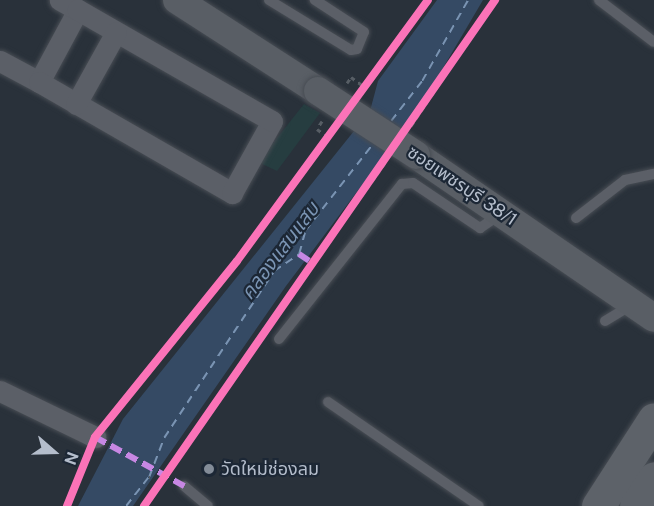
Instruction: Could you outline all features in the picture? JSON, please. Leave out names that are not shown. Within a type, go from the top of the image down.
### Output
[{"type":"main road","points":[[598,506],[654,419]]},
{"type":"main road","points":[[636,506],[654,478]]},
{"type":"street","name":"ซอยเพชรบุรี 38/1","points":[[177,0],[329,98],[411,145],[502,213],[644,311]]},
{"type":"street","points":[[0,61],[232,193],[272,121],[69,5],[39,82]]},
{"type":"street","points":[[76,104],[116,32]]},
{"type":"street","points":[[0,391],[95,437]]},
{"type":"lane","points":[[269,0],[351,50],[357,49],[364,32],[315,0]]},
{"type":"lane","points":[[598,0],[654,42]]},
{"type":"lane","points":[[576,218],[626,180],[654,174]]},
{"type":"lane","points":[[279,339],[402,184],[413,183],[480,228],[502,213]]},
{"type":"lane","points":[[605,321],[644,311]]},
{"type":"lane","points":[[328,402],[479,506]]},
{"type":"lane","points":[[184,486],[208,506]]},
{"type":"path","points":[[411,145],[495,0]]},
{"type":"path","points":[[328,137],[316,129],[329,98],[351,77],[365,87]]},
{"type":"path","points":[[144,506],[386,162]]},
{"type":"green space","points":[[304,104],[320,113],[277,171],[258,162]]},
{"type":"water","name":"คลองแสนแสบ","points":[[437,0],[483,0],[417,112],[286,286],[133,506],[78,506],[123,419],[370,111],[378,81]]},
{"type":"ferry route","points":[[391,121],[422,81],[468,0]]},
{"type":"ferry route","points":[[126,506],[149,477],[164,438],[274,271],[299,254],[305,231],[373,144]]},
{"type":"marked path","points":[[299,254],[314,264]]},
{"type":"marked path","points":[[95,437],[184,486]]},
{"type":"cycle path","points":[[67,506],[95,437],[237,261],[428,0]]},
{"type":"cycle path","points":[[144,506],[495,0]]},
{"type":"place","name":"วัดใหม่ช่องลม","points":[[209,469]]}]
